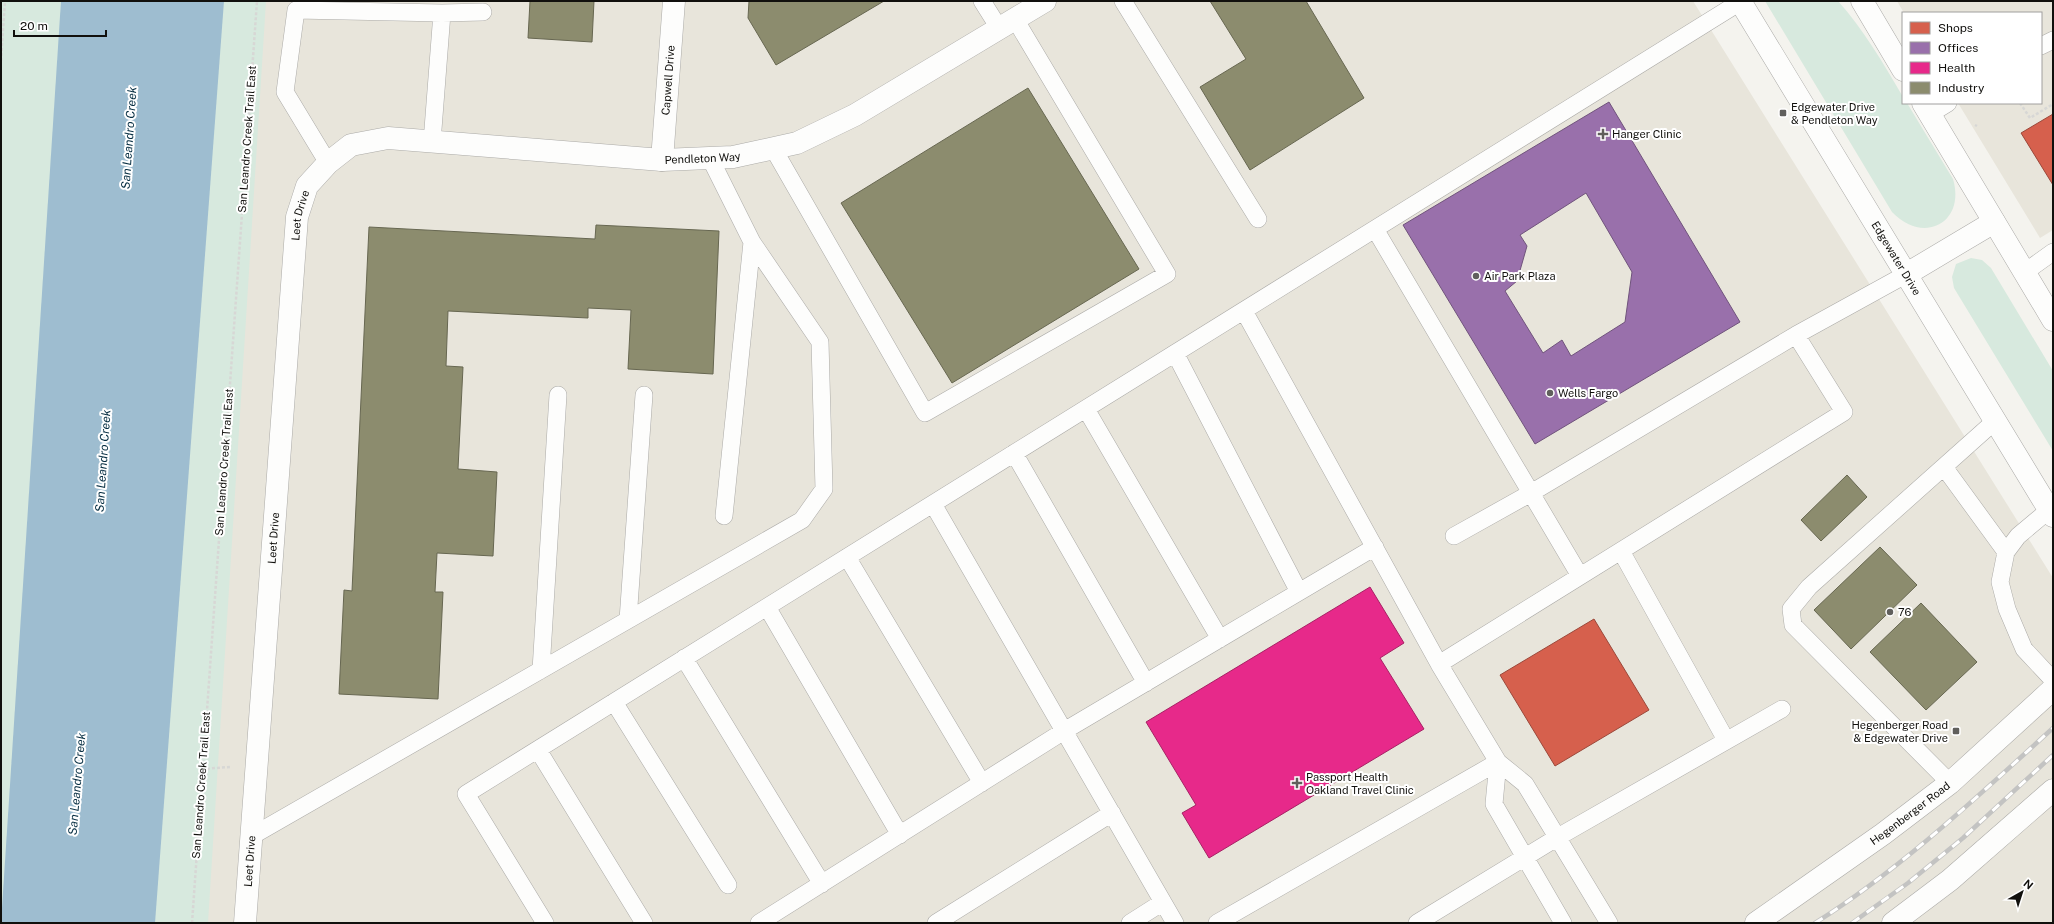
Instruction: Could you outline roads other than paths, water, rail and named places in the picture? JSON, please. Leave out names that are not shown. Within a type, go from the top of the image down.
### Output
[{"type":"street","name":"Capwell Drive","points":[[662,160],[674,1]]},
{"type":"street","name":"Pendleton Way","points":[[328,162],[351,145],[388,138],[662,160],[733,157],[797,143],[855,115],[1045,1]]},
{"type":"street","name":"Edgewater Drive","points":[[1740,1],[1905,275],[2051,513]]},
{"type":"street","points":[[1862,1],[1902,68]]},
{"type":"street","points":[[1926,109],[2053,320]]},
{"type":"street","name":"Leet Drive","points":[[245,923],[297,217],[307,186],[328,162]]},
{"type":"street","points":[[1905,275],[1994,222]]},
{"type":"street","name":"Hegenberger Road","points":[[1756,923],[1883,834],[1950,783],[2053,689]]},
{"type":"street","points":[[1893,923],[1950,880],[2053,790]]},
{"type":"lane","points":[[773,148],[924,413],[1167,274],[1007,24],[982,1]]},
{"type":"lane","points":[[1123,1],[1258,219]]},
{"type":"lane","points":[[545,923],[466,794],[1740,1]]},
{"type":"lane","points":[[328,162],[286,92],[296,10],[442,13],[483,12]]},
{"type":"lane","points":[[432,142],[442,13]]},
{"type":"lane","points":[[2042,46],[2053,40]]},
{"type":"lane","points":[[1926,109],[1944,104]]},
{"type":"lane","points":[[252,836],[802,520],[824,489],[820,342],[752,242],[710,158]]},
{"type":"lane","points":[[1375,229],[1580,576]]},
{"type":"lane","points":[[724,516],[752,242]]},
{"type":"lane","points":[[2025,272],[2053,252]]},
{"type":"lane","points":[[1454,536],[1531,493],[1796,335],[1905,275]]},
{"type":"lane","points":[[1244,310],[1439,664],[1498,762],[1525,784],[1609,923]]},
{"type":"lane","points":[[1439,664],[1844,412],[1796,335]]},
{"type":"lane","points":[[1175,354],[1299,592]]},
{"type":"lane","points":[[541,670],[558,395]]},
{"type":"lane","points":[[628,620],[644,395]]},
{"type":"lane","points":[[1086,409],[1220,639]]},
{"type":"lane","points":[[1950,783],[1793,625],[1791,609],[1809,587],[1995,421]]},
{"type":"lane","points":[[1014,453],[1146,683]]},
{"type":"lane","points":[[1944,466],[2006,552]]},
{"type":"lane","points":[[933,504],[1175,923]]},
{"type":"lane","points":[[2051,513],[2018,536],[2006,552],[2000,582],[2007,609],[2024,649],[2053,680]]},
{"type":"lane","points":[[759,923],[1064,731],[1375,547]]},
{"type":"lane","points":[[1621,551],[1726,740]]},
{"type":"lane","points":[[847,557],[982,783]]},
{"type":"lane","points":[[767,607],[900,835]]},
{"type":"lane","points":[[684,658],[822,884]]},
{"type":"lane","points":[[614,702],[728,885]]},
{"type":"lane","points":[[1417,923],[1558,837],[1782,709]]},
{"type":"lane","points":[[538,750],[644,923]]},
{"type":"lane","points":[[1498,762],[1494,804],[1563,923]]},
{"type":"lane","points":[[1217,923],[1498,762]]},
{"type":"lane","points":[[936,923],[1112,813]]},
{"type":"lane","points":[[1130,923],[1163,902]]},
{"type":"water","name":"San Leandro Creek","points":[[61,1],[224,1],[155,923],[1,923]]},
{"type":"railway","points":[[1815,923],[1878,879],[1938,831],[2053,728]]},
{"type":"railway","points":[[1852,923],[1908,883],[1963,838],[2053,755]]},
{"type":"place","name":"Edgewater Drive & Pendleton Way","points":[[1783,113]]},
{"type":"place","name":"Hanger Clinic","points":[[1603,134]]},
{"type":"place","name":"Air Park Plaza","points":[[1476,276]]},
{"type":"place","name":"Wells Fargo","points":[[1550,393]]},
{"type":"place","name":"76","points":[[1890,612]]},
{"type":"place","name":"Hegenberger Road & Edgewater Drive","points":[[1956,731]]},
{"type":"place","name":"Passport Health Oakland Travel Clinic","points":[[1297,783]]}]
